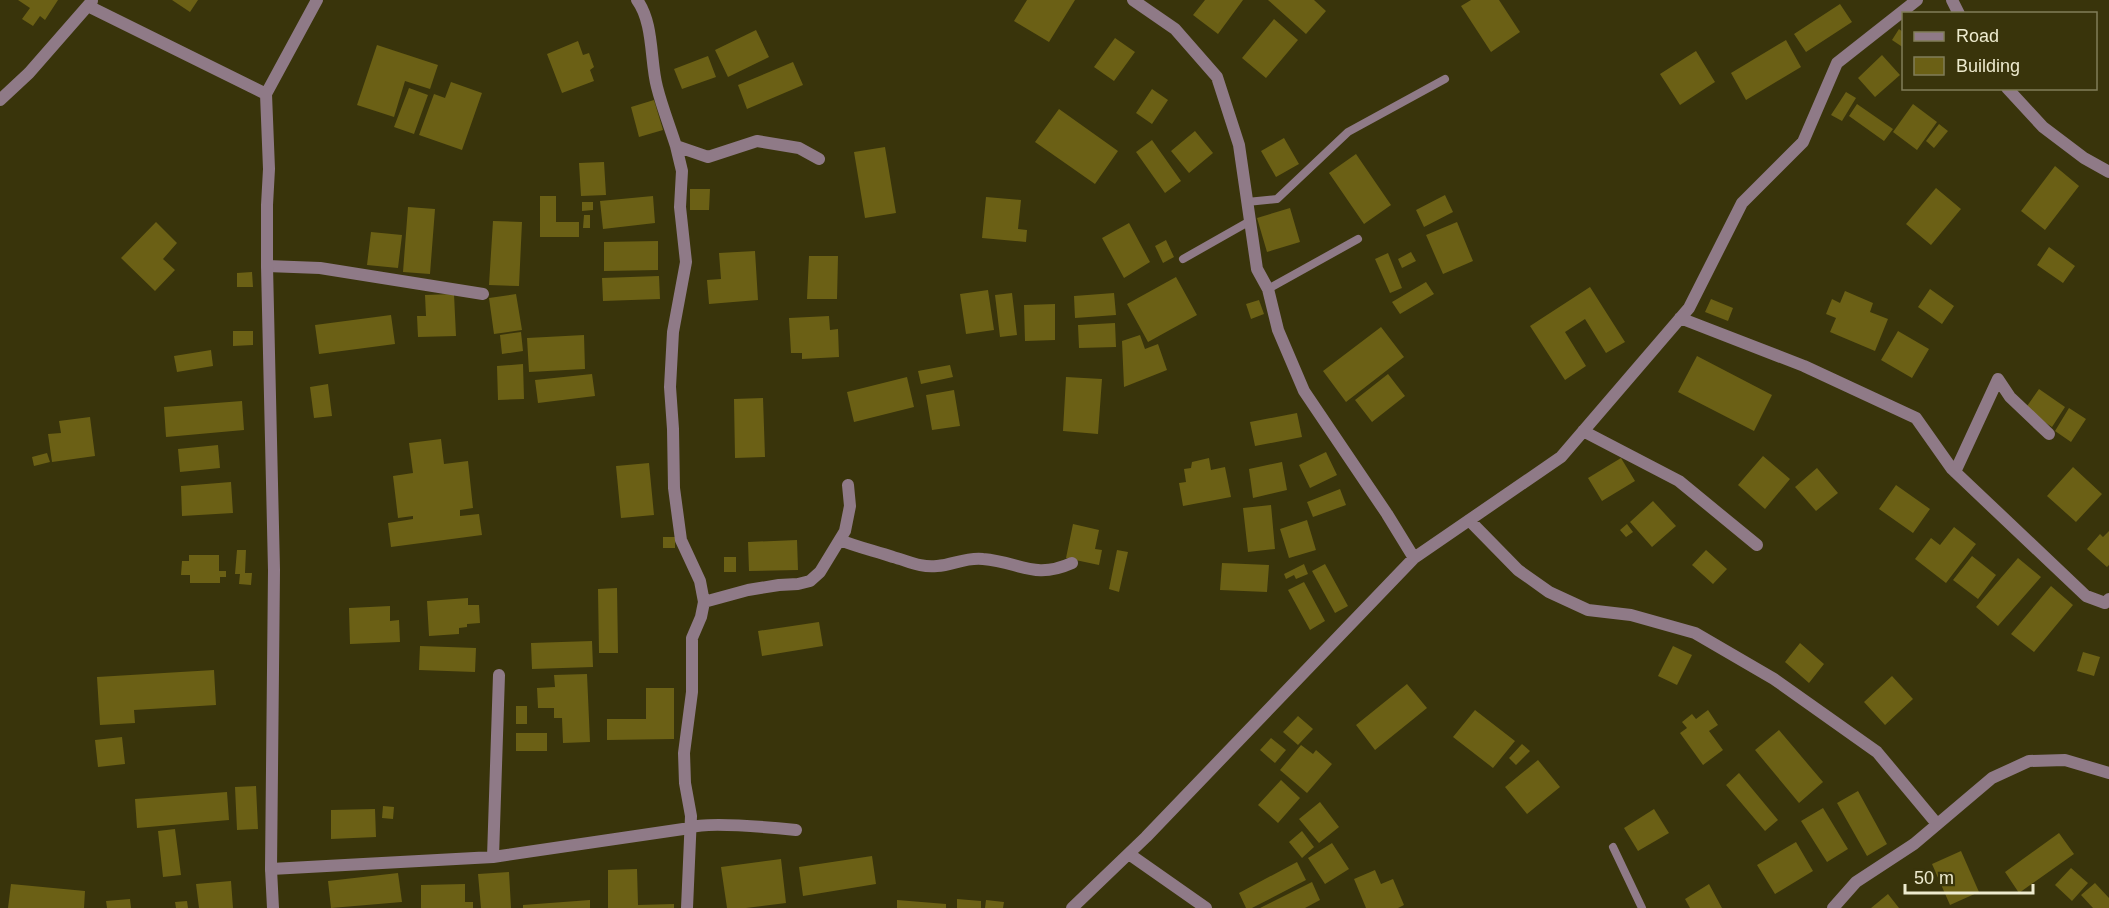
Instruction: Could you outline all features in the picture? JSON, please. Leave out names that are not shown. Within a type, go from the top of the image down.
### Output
[{"type":"street","points":[[273,908],[271,869],[274,570],[267,266],[269,170],[266,94],[317,0]]},
{"type":"street","points":[[637,0],[641,5],[650,37],[657,86],[682,171],[680,207],[686,262],[673,332],[670,387],[674,488],[681,540],[700,581],[704,602],[692,639],[692,692],[684,753],[685,783],[691,816],[687,908]]},
{"type":"street","points":[[1133,0],[1175,28],[1217,77],[1239,145],[1257,269],[1268,289],[1278,330],[1304,391],[1414,558]]},
{"type":"street","points":[[1072,908],[1129,854],[1414,558],[1561,457],[1689,308],[1742,203],[1803,142],[1837,63],[1917,0]]},
{"type":"street","points":[[0,100],[29,73],[90,3],[266,94]]},
{"type":"street","points":[[2009,90],[2043,127],[2084,158],[2109,172]]},
{"type":"street","points":[[676,146],[708,157],[757,141],[799,148],[819,159]]},
{"type":"street","points":[[267,266],[320,268],[483,294]]},
{"type":"street","points":[[1680,318],[1804,366],[1916,418],[1955,472],[2086,596],[2105,603],[2109,600]]},
{"type":"street","points":[[1955,472],[1998,379],[2010,397],[2049,434]]},
{"type":"street","points":[[1583,431],[1679,481],[1757,545]]},
{"type":"street","points":[[704,602],[748,590],[798,584],[810,580],[820,572],[845,531],[849,516],[848,486]]},
{"type":"street","points":[[1469,520],[1518,570],[1549,592],[1588,610],[1631,615],[1695,633],[1774,679],[1877,752],[1937,824]]},
{"type":"street","points":[[840,540],[924,567],[972,558],[1010,562],[1025,569],[1037,571],[1056,570],[1072,563]]},
{"type":"street","points":[[493,857],[499,675]]},
{"type":"street","points":[[1833,908],[1856,882],[1914,844],[1992,778],[2028,761],[2066,760],[2109,773]]},
{"type":"street","points":[[271,869],[493,857],[690,828],[697,825],[796,830]]},
{"type":"street","points":[[1129,854],[1206,908]]},
{"type":"lane","points":[[1247,202],[1277,199],[1348,132],[1445,79]]},
{"type":"lane","points":[[1183,259],[1250,221]]},
{"type":"lane","points":[[1268,289],[1358,239]]},
{"type":"lane","points":[[1613,847],[1642,908]]},
{"type":"building","points":[[18,0],[58,0],[45,20],[40,16],[33,26],[22,19],[30,8]]},
{"type":"building","points":[[172,0],[198,0],[190,12]]},
{"type":"building","points":[[1027,0],[1075,0],[1049,42],[1014,21]]},
{"type":"building","points":[[1205,0],[1243,0],[1218,34],[1193,15]]},
{"type":"building","points":[[1268,0],[1314,0],[1326,11],[1306,34]]},
{"type":"building","points":[[1471,0],[1499,0],[1520,32],[1491,52],[1461,6]]},
{"type":"building","points":[[1840,4],[1852,22],[1806,52],[1794,34]]},
{"type":"building","points":[[1274,19],[1298,40],[1266,78],[1242,58]]},
{"type":"building","points":[[1899,29],[1902,31],[1902,47],[1892,40]]},
{"type":"building","points":[[756,30],[769,57],[728,77],[715,50]]},
{"type":"building","points":[[1115,38],[1135,52],[1114,81],[1094,67]]},
{"type":"building","points":[[1786,40],[1801,67],[1746,100],[1731,73]]},
{"type":"building","points":[[578,41],[583,55],[589,53],[594,67],[590,70],[594,81],[562,93],[547,54]]},
{"type":"building","points":[[377,45],[438,65],[430,89],[405,81],[394,117],[357,105]]},
{"type":"building","points":[[1696,51],[1715,82],[1680,105],[1660,74]]},
{"type":"building","points":[[1882,55],[1900,75],[1875,97],[1858,78]]},
{"type":"building","points":[[708,56],[716,77],[682,89],[674,69]]},
{"type":"building","points":[[793,62],[803,85],[747,109],[738,85]]},
{"type":"building","points":[[451,82],[482,93],[462,150],[419,135],[434,94],[445,98]]},
{"type":"building","points":[[409,88],[428,95],[414,134],[394,127]]},
{"type":"building","points":[[1152,89],[1168,100],[1152,124],[1136,113]]},
{"type":"building","points":[[1846,92],[1856,98],[1842,121],[1831,115]]},
{"type":"building","points":[[654,100],[663,130],[639,137],[631,107]]},
{"type":"building","points":[[1857,104],[1893,129],[1884,141],[1849,116]]},
{"type":"building","points":[[1913,104],[1937,122],[1917,150],[1893,132]]},
{"type":"building","points":[[1059,109],[1118,151],[1095,184],[1035,142]]},
{"type":"building","points":[[1939,124],[1948,131],[1934,148],[1926,141]]},
{"type":"building","points":[[1195,131],[1213,153],[1189,173],[1171,151]]},
{"type":"building","points":[[1284,138],[1299,164],[1276,177],[1261,151]]},
{"type":"building","points":[[1152,140],[1181,181],[1165,193],[1136,152]]},
{"type":"building","points":[[885,147],[896,213],[865,218],[854,152]]},
{"type":"building","points":[[1356,154],[1391,205],[1364,224],[1329,173]]},
{"type":"building","points":[[604,162],[606,195],[581,196],[579,163]]},
{"type":"building","points":[[2055,166],[2079,186],[2045,230],[2021,211]]},
{"type":"building","points":[[1936,188],[1961,209],[1931,245],[1906,224]]},
{"type":"building","points":[[690,189],[710,189],[709,210],[690,210]]},
{"type":"building","points":[[1445,195],[1453,212],[1424,227],[1416,210]]},
{"type":"building","points":[[540,196],[556,196],[556,222],[579,222],[579,237],[540,237]]},
{"type":"building","points":[[653,196],[655,223],[603,229],[600,201]]},
{"type":"building","points":[[986,197],[1021,200],[1018,229],[1027,230],[1026,242],[982,238]]},
{"type":"building","points":[[582,202],[593,202],[593,210],[582,211]]},
{"type":"building","points":[[408,207],[435,209],[430,274],[403,272]]},
{"type":"building","points":[[1290,208],[1300,242],[1267,252],[1257,218]]},
{"type":"building","points":[[584,215],[590,215],[590,228],[583,228]]},
{"type":"building","points":[[493,221],[522,222],[519,286],[489,285]]},
{"type":"building","points":[[156,222],[177,243],[163,259],[175,270],[155,291],[121,258]]},
{"type":"building","points":[[1457,222],[1473,261],[1443,274],[1426,235]]},
{"type":"building","points":[[1129,223],[1150,262],[1124,278],[1102,238]]},
{"type":"building","points":[[371,232],[402,235],[398,268],[367,265]]},
{"type":"building","points":[[1166,240],[1174,257],[1163,263],[1155,246]]},
{"type":"building","points":[[658,241],[658,270],[604,271],[604,242]]},
{"type":"building","points":[[2049,247],[2075,266],[2063,283],[2037,265]]},
{"type":"building","points":[[755,251],[758,300],[709,304],[707,280],[721,279],[719,253]]},
{"type":"building","points":[[1411,252],[1416,261],[1402,268],[1398,259]]},
{"type":"building","points":[[1388,253],[1402,288],[1390,293],[1375,259]]},
{"type":"building","points":[[809,256],[838,256],[837,299],[807,299]]},
{"type":"building","points":[[252,272],[253,287],[237,287],[237,273]]},
{"type":"building","points":[[659,276],[660,299],[603,301],[602,278]]},
{"type":"building","points":[[1176,277],[1197,315],[1148,342],[1127,304]]},
{"type":"building","points":[[1426,282],[1434,294],[1400,314],[1392,302]]},
{"type":"building","points":[[1590,287],[1625,342],[1606,353],[1585,319],[1565,332],[1586,366],[1565,380],[1530,326]]},
{"type":"building","points":[[1930,289],[1954,306],[1942,324],[1918,307]]},
{"type":"building","points":[[988,290],[994,330],[966,334],[960,294]]},
{"type":"building","points":[[1845,291],[1873,303],[1870,312],[1888,319],[1875,351],[1830,332],[1836,318],[1826,314],[1832,299],[1840,303]]},
{"type":"building","points":[[1012,293],[1017,335],[1000,337],[995,295]]},
{"type":"building","points":[[1114,293],[1116,315],[1075,318],[1074,296]]},
{"type":"building","points":[[454,294],[456,336],[418,337],[417,316],[426,316],[425,295]]},
{"type":"building","points":[[516,294],[522,330],[494,334],[489,298]]},
{"type":"building","points":[[1711,299],[1733,308],[1728,321],[1705,312]]},
{"type":"building","points":[[1259,300],[1264,314],[1251,319],[1246,304]]},
{"type":"building","points":[[1055,304],[1055,340],[1025,341],[1024,305]]},
{"type":"building","points":[[391,315],[395,344],[319,354],[315,325]]},
{"type":"building","points":[[829,316],[830,330],[838,329],[839,357],[802,359],[802,353],[791,353],[789,318]]},
{"type":"building","points":[[1115,323],[1116,347],[1079,348],[1078,325]]},
{"type":"building","points":[[1381,327],[1404,357],[1346,402],[1323,371]]},
{"type":"building","points":[[233,331],[253,331],[253,345],[233,346]]},
{"type":"building","points":[[1898,331],[1929,349],[1912,378],[1881,360]]},
{"type":"building","points":[[521,332],[523,351],[502,354],[500,335]]},
{"type":"building","points":[[584,335],[585,369],[529,372],[527,338]]},
{"type":"building","points":[[1140,335],[1145,349],[1158,344],[1167,370],[1124,387],[1122,341]]},
{"type":"building","points":[[211,350],[213,366],[177,372],[174,356]]},
{"type":"building","points":[[1697,356],[1772,395],[1754,431],[1678,392]]},
{"type":"building","points":[[523,364],[524,399],[498,400],[497,366]]},
{"type":"building","points":[[950,365],[953,377],[921,384],[918,371]]},
{"type":"building","points":[[592,374],[595,396],[538,403],[535,380]]},
{"type":"building","points":[[1388,374],[1405,396],[1372,422],[1355,400]]},
{"type":"building","points":[[907,377],[914,407],[854,422],[847,392]]},
{"type":"building","points":[[1066,377],[1102,379],[1098,434],[1063,431]]},
{"type":"building","points":[[328,384],[332,416],[314,418],[310,387]]},
{"type":"building","points":[[2039,389],[2065,407],[2052,427],[2025,409]]},
{"type":"building","points":[[954,390],[960,426],[932,430],[926,395]]},
{"type":"building","points":[[763,398],[765,457],[735,458],[734,399]]},
{"type":"building","points":[[242,401],[244,430],[166,437],[164,407]]},
{"type":"building","points":[[2069,408],[2086,419],[2071,442],[2055,431]]},
{"type":"building","points":[[1297,413],[1302,437],[1255,446],[1250,422]]},
{"type":"building","points":[[90,417],[95,456],[52,462],[48,434],[61,433],[59,421]]},
{"type":"building","points":[[441,439],[444,464],[468,461],[473,508],[460,510],[460,516],[479,514],[482,535],[391,547],[388,523],[413,519],[413,516],[398,518],[393,476],[413,473],[409,443]]},
{"type":"building","points":[[218,445],[220,468],[180,472],[178,449]]},
{"type":"building","points":[[1326,452],[1337,475],[1310,488],[1299,465]]},
{"type":"building","points":[[47,453],[50,462],[34,466],[32,457]]},
{"type":"building","points":[[1763,456],[1790,479],[1765,509],[1738,485]]},
{"type":"building","points":[[1209,458],[1211,470],[1225,467],[1231,497],[1183,506],[1179,483],[1186,482],[1184,469],[1191,468],[1192,462]]},
{"type":"building","points":[[1621,458],[1635,481],[1602,501],[1588,478]]},
{"type":"building","points":[[1282,462],[1287,490],[1253,498],[1249,469]]},
{"type":"building","points":[[649,463],[654,515],[621,518],[616,466]]},
{"type":"building","points":[[2073,467],[2102,494],[2076,522],[2047,496]]},
{"type":"building","points":[[1817,468],[1838,493],[1816,511],[1795,487]]},
{"type":"building","points":[[231,482],[233,513],[182,516],[181,486]]},
{"type":"building","points":[[1896,485],[1930,509],[1913,533],[1879,509]]},
{"type":"building","points":[[1340,489],[1346,505],[1313,517],[1307,502]]},
{"type":"building","points":[[1653,501],[1676,526],[1652,547],[1630,522]]},
{"type":"building","points":[[1271,505],[1275,549],[1248,552],[1243,508]]},
{"type":"building","points":[[1307,520],[1316,550],[1289,558],[1280,529]]},
{"type":"building","points":[[1073,524],[1099,530],[1095,549],[1102,550],[1099,565],[1066,558]]},
{"type":"building","points":[[1627,524],[1633,532],[1626,537],[1620,530]]},
{"type":"building","points":[[1954,527],[1976,544],[1946,583],[1915,559],[1931,538],[1940,545]]},
{"type":"building","points":[[2109,531],[2109,565],[2107,567],[2087,549],[2100,534],[2103,537]]},
{"type":"building","points":[[663,537],[675,537],[675,548],[663,548]]},
{"type":"building","points":[[797,540],[798,570],[749,571],[748,542]]},
{"type":"building","points":[[237,550],[246,550],[245,573],[252,573],[251,585],[239,584],[240,574],[235,574]]},
{"type":"building","points":[[1117,550],[1128,552],[1119,592],[1109,589]]},
{"type":"building","points":[[1706,550],[1727,569],[1713,584],[1692,565]]},
{"type":"building","points":[[189,555],[219,555],[219,571],[226,571],[226,577],[220,577],[220,583],[190,583],[190,575],[181,575],[182,561],[189,561]]},
{"type":"building","points":[[1972,556],[1996,575],[1978,599],[1953,580]]},
{"type":"building","points":[[724,557],[736,557],[736,572],[724,572]]},
{"type":"building","points":[[2018,558],[2041,577],[1998,626],[1976,607]]},
{"type":"building","points":[[1222,563],[1269,565],[1267,592],[1220,590]]},
{"type":"building","points":[[1304,564],[1308,574],[1296,579],[1294,575],[1286,579],[1284,574]]},
{"type":"building","points":[[1325,564],[1348,606],[1335,613],[1312,571]]},
{"type":"building","points":[[1304,582],[1325,621],[1310,630],[1288,590]]},
{"type":"building","points":[[2051,586],[2073,605],[2034,652],[2011,634]]},
{"type":"building","points":[[617,588],[618,653],[599,653],[598,589]]},
{"type":"building","points":[[468,598],[468,605],[479,605],[480,623],[467,624],[467,627],[459,628],[459,634],[429,636],[427,601]]},
{"type":"building","points":[[390,606],[390,621],[399,620],[400,642],[350,644],[349,608]]},
{"type":"building","points":[[819,622],[823,646],[762,656],[758,631]]},
{"type":"building","points":[[592,641],[593,667],[532,669],[531,643]]},
{"type":"building","points":[[1800,643],[1824,664],[1809,683],[1785,662]]},
{"type":"building","points":[[420,646],[476,648],[475,672],[419,670]]},
{"type":"building","points":[[1673,646],[1692,655],[1677,685],[1658,676]]},
{"type":"building","points":[[2083,652],[2100,657],[2094,676],[2077,671]]},
{"type":"building","points":[[214,670],[216,705],[134,710],[135,723],[100,725],[97,677]]},
{"type":"building","points":[[587,674],[590,742],[563,743],[562,718],[554,718],[554,708],[538,708],[537,688],[555,687],[554,675]]},
{"type":"building","points":[[1892,676],[1913,699],[1885,725],[1864,702]]},
{"type":"building","points":[[1407,684],[1427,708],[1375,750],[1356,725]]},
{"type":"building","points":[[646,688],[674,688],[674,739],[607,740],[607,719],[646,719]]},
{"type":"building","points":[[516,706],[527,706],[527,724],[516,724]]},
{"type":"building","points":[[1475,710],[1515,741],[1493,768],[1453,737]]},
{"type":"building","points":[[1708,710],[1718,725],[1709,731],[1723,750],[1703,765],[1680,733],[1687,728],[1682,722],[1692,714],[1696,719]]},
{"type":"building","points":[[1298,716],[1313,729],[1298,745],[1283,732]]},
{"type":"building","points":[[1779,730],[1823,782],[1799,803],[1755,750]]},
{"type":"building","points":[[516,733],[547,733],[547,751],[516,751]]},
{"type":"building","points":[[122,737],[125,764],[98,767],[95,740]]},
{"type":"building","points":[[1271,738],[1286,750],[1275,763],[1260,750]]},
{"type":"building","points":[[1522,744],[1530,751],[1516,765],[1509,758]]},
{"type":"building","points":[[1301,745],[1313,754],[1316,750],[1332,764],[1307,793],[1280,770]]},
{"type":"building","points":[[1538,760],[1560,787],[1527,814],[1505,787]]},
{"type":"building","points":[[1739,773],[1778,820],[1765,831],[1726,785]]},
{"type":"building","points":[[1281,780],[1300,798],[1278,823],[1258,805]]},
{"type":"building","points":[[256,786],[258,829],[237,830],[235,787]]},
{"type":"building","points":[[1858,791],[1887,844],[1867,856],[1837,803]]},
{"type":"building","points":[[227,792],[229,820],[137,828],[135,799]]},
{"type":"building","points":[[1320,802],[1339,827],[1319,843],[1299,819]]},
{"type":"building","points":[[383,806],[394,807],[393,819],[382,818]]},
{"type":"building","points":[[1823,808],[1848,849],[1827,862],[1801,821]]},
{"type":"building","points":[[375,809],[376,837],[331,839],[331,810]]},
{"type":"building","points":[[1654,809],[1669,833],[1638,851],[1624,828]]},
{"type":"building","points":[[175,829],[181,875],[163,877],[158,831]]},
{"type":"building","points":[[1302,831],[1314,847],[1302,858],[1289,842]]},
{"type":"building","points":[[2059,833],[2074,854],[2019,893],[2005,872]]},
{"type":"building","points":[[1796,842],[1813,871],[1775,894],[1757,865]]},
{"type":"building","points":[[1332,843],[1349,869],[1325,884],[1308,858]]},
{"type":"building","points":[[1961,851],[1979,892],[1950,905],[1932,864]]},
{"type":"building","points":[[872,856],[876,884],[803,896],[799,867]]},
{"type":"building","points":[[781,859],[786,903],[727,908],[721,867]]},
{"type":"building","points":[[1297,862],[1306,880],[1252,908],[1246,908],[1239,893]]},
{"type":"building","points":[[2071,868],[2088,883],[2072,901],[2055,885]]},
{"type":"building","points":[[637,869],[638,905],[674,904],[674,908],[608,908],[608,870]]},
{"type":"building","points":[[1375,870],[1381,884],[1393,879],[1404,905],[1398,908],[1366,908],[1354,879]]},
{"type":"building","points":[[509,872],[511,908],[481,908],[478,874]]},
{"type":"building","points":[[398,873],[402,902],[331,908],[328,881]]},
{"type":"building","points":[[231,881],[233,908],[199,908],[196,884]]},
{"type":"building","points":[[1312,882],[1320,900],[1305,908],[1260,908]]},
{"type":"building","points":[[2095,883],[2109,898],[2109,908],[2093,908],[2081,895]]},
{"type":"building","points":[[11,884],[85,891],[84,908],[8,908]]},
{"type":"building","points":[[465,884],[465,902],[473,902],[473,908],[421,908],[421,885]]},
{"type":"building","points":[[1709,884],[1722,908],[1690,908],[1685,899]]},
{"type":"building","points":[[1888,894],[1899,908],[1871,908]]},
{"type":"building","points":[[130,899],[131,908],[107,908],[106,901]]},
{"type":"building","points":[[957,899],[981,901],[981,908],[957,908]]},
{"type":"building","points":[[590,900],[590,908],[523,908],[523,905]]},
{"type":"building","points":[[897,900],[946,904],[946,908],[897,908]]},
{"type":"building","points":[[986,900],[1004,902],[1003,908],[985,908]]},
{"type":"building","points":[[187,901],[188,908],[176,908],[175,902]]}]
